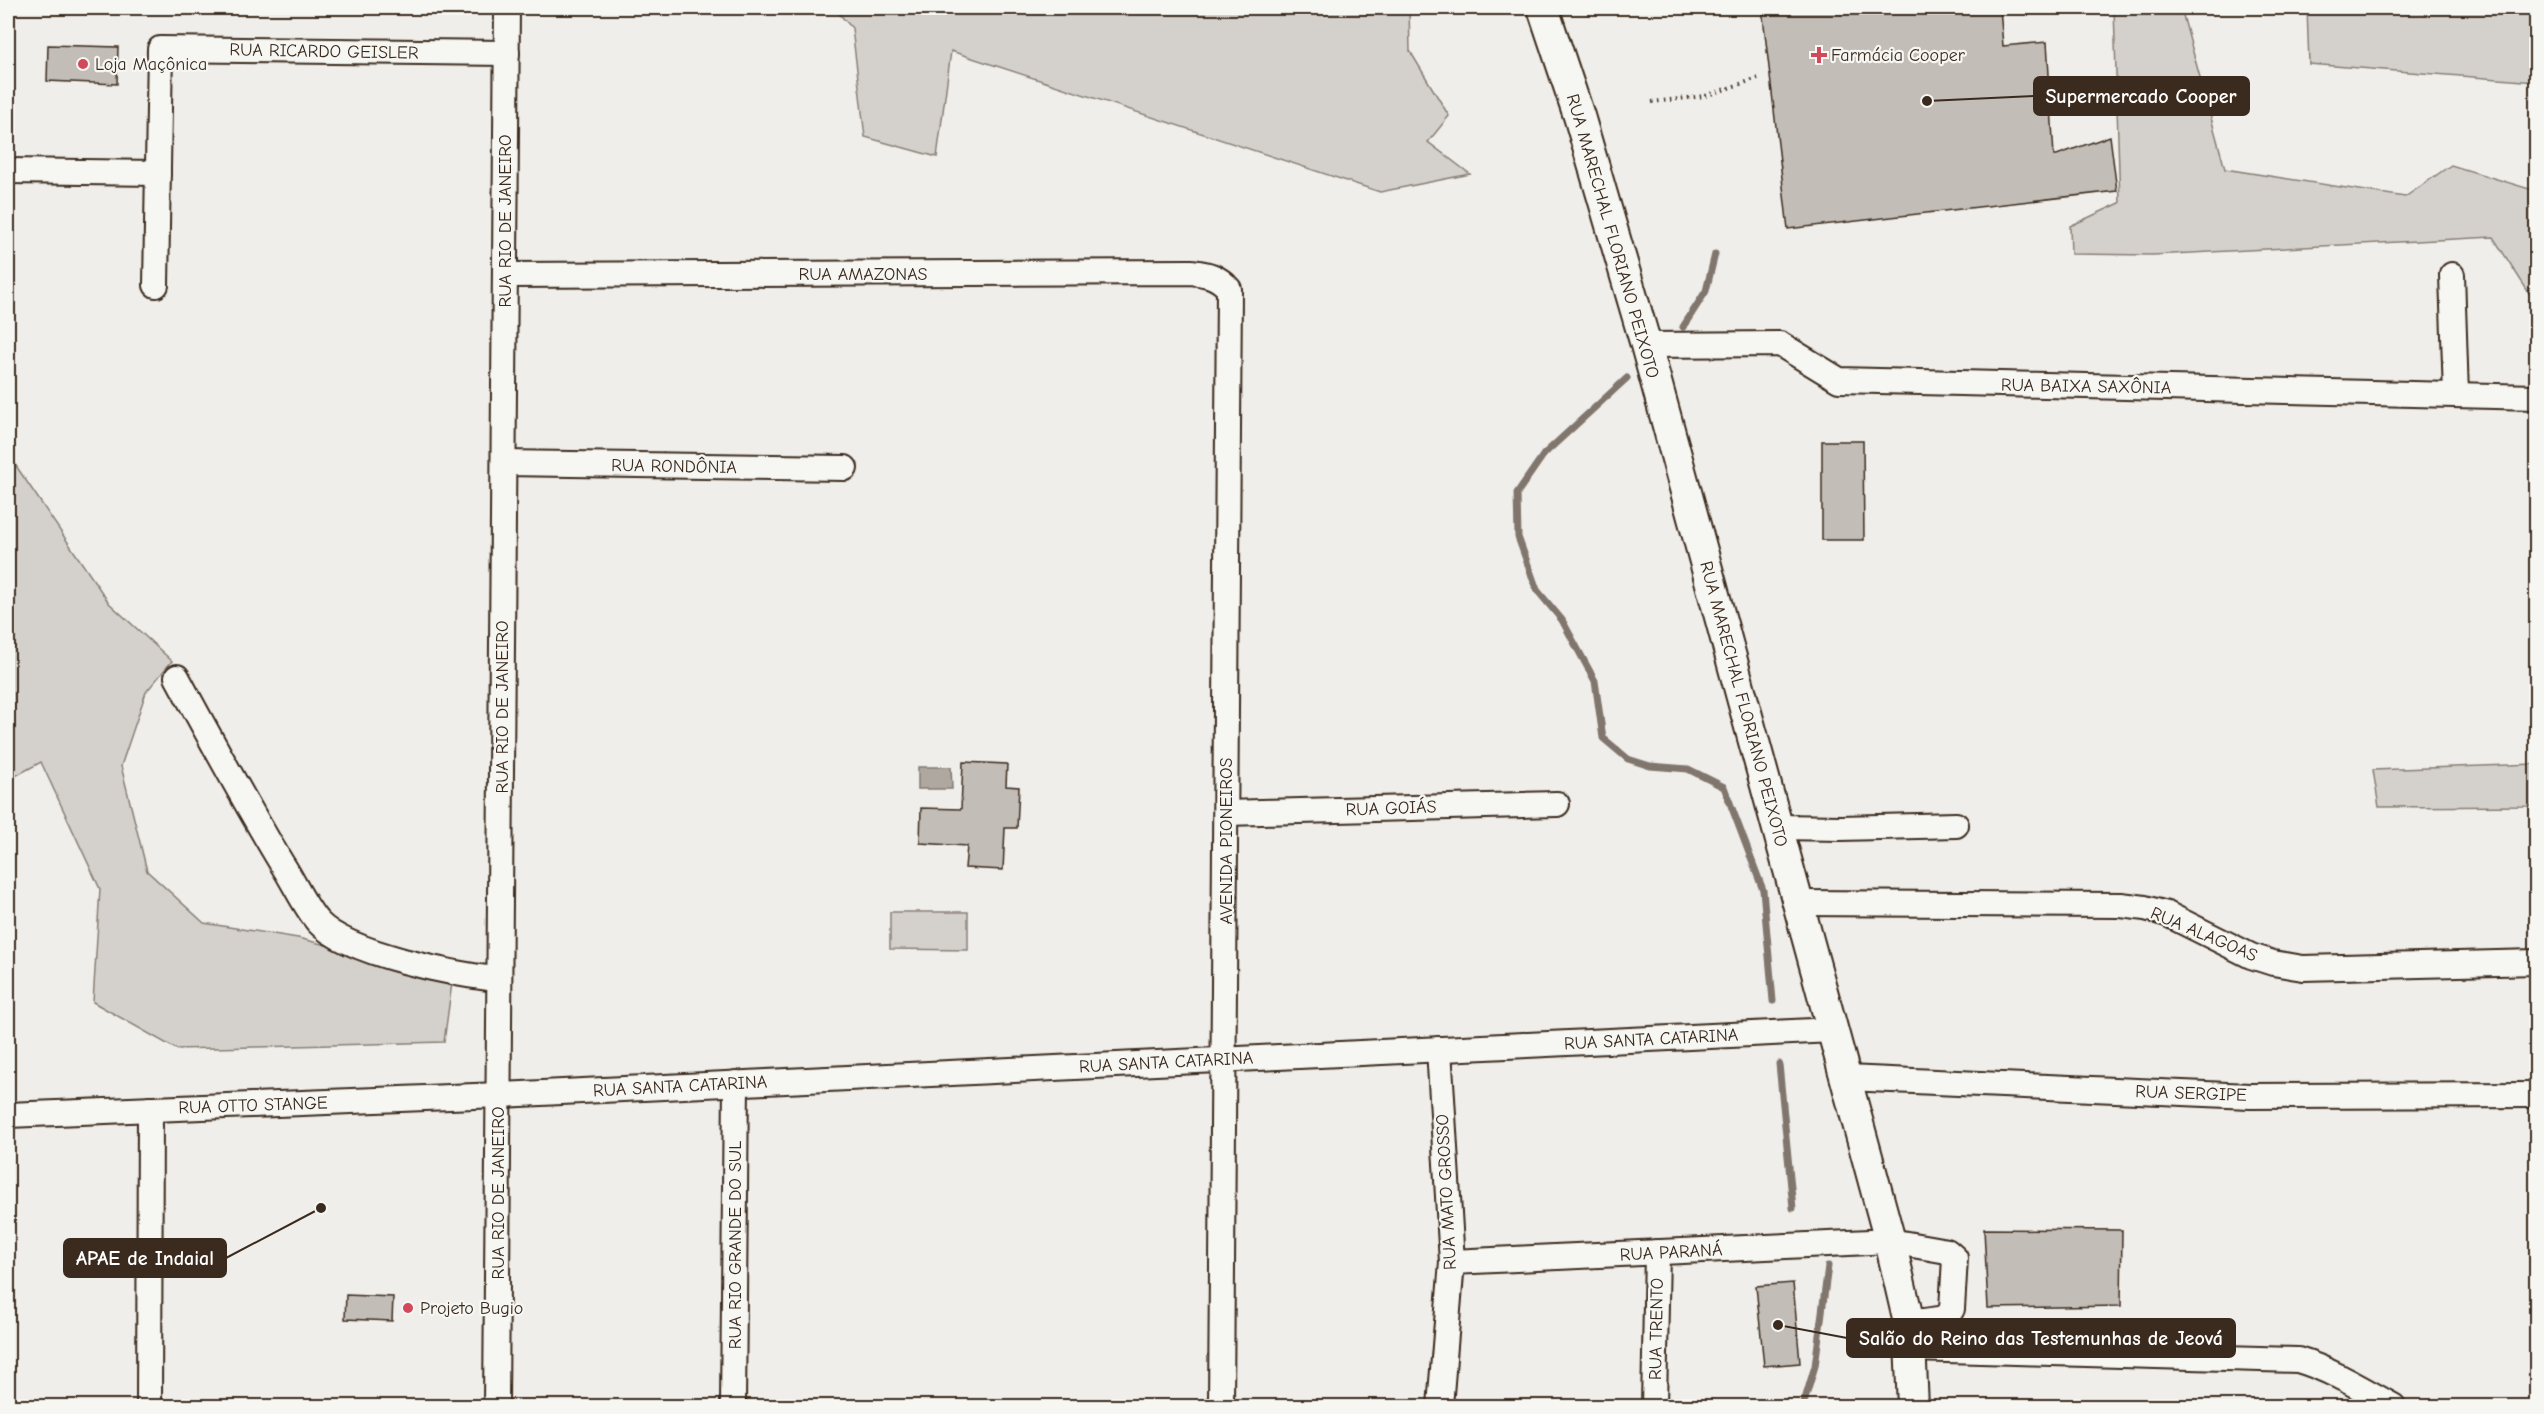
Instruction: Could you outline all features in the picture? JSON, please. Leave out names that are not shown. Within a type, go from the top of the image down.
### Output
[{"type":"main road","name":"RUA MARECHAL FLORIANO PEIXOTO","points":[[1543,8],[1579,116],[1646,345],[1890,1241],[1910,1336],[1913,1407]]},
{"type":"street","name":"RUA RIO DE JANEIRO","points":[[496,1407],[507,8]]},
{"type":"street","name":"RUA RICARDO GEISLER","points":[[156,285],[160,50],[507,53]]},
{"type":"street","points":[[8,171],[158,173]]},
{"type":"street","name":"RUA AMAZONAS","points":[[505,275],[1191,272],[1221,279]]},
{"type":"street","points":[[2452,275],[2456,395]]},
{"type":"street","name":"AVENIDA PIONEIROS","points":[[1221,279],[1229,290],[1231,304],[1221,1407]]},
{"type":"street","name":"RUA BAIXA SAXÔNIA","points":[[1646,345],[1780,344],[1839,380],[2536,397]]},
{"type":"street","name":"RUA RONDÔNIA","points":[[504,463],[845,468]]},
{"type":"street","points":[[177,677],[253,817],[319,923],[350,944],[387,956],[480,977],[500,979]]},
{"type":"street","name":"RUA GOIÁS","points":[[1226,813],[1557,804]]},
{"type":"street","points":[[1778,827],[1956,825]]},
{"type":"street","name":"RUA ALAGOAS","points":[[1799,903],[2121,905],[2145,908],[2167,914],[2251,956],[2273,963],[2303,968],[2536,962]]},
{"type":"street","name":"RUA SANTA CATARINA","points":[[499,1095],[1833,1030]]},
{"type":"street","name":"RUA MATO GROSSO","points":[[1439,1049],[1452,1262],[1440,1407]]},
{"type":"street","name":"RUA SERGIPE","points":[[1846,1078],[2250,1096],[2536,1095]]},
{"type":"street","name":"RUA RIO GRANDE DO SUL","points":[[733,1407],[736,1083]]},
{"type":"street","name":"RUA OTTO STANGE","points":[[8,1115],[499,1095]]},
{"type":"street","points":[[149,1407],[150,1109]]},
{"type":"street","name":"RUA PARANÁ","points":[[1452,1262],[1890,1241],[1947,1251],[1955,1258],[1950,1315],[1910,1336]]},
{"type":"street","name":"RUA TRENTO","points":[[1654,1407],[1657,1252]]},
{"type":"street","points":[[1910,1336],[2298,1360],[2342,1378],[2392,1407]]},
{"type":"path","points":[[1652,102],[1705,96],[1758,78]]},
{"type":"shaded area","points":[[834,8],[1409,8],[1410,51],[1449,116],[1428,142],[1470,174],[1380,192],[951,51],[937,157],[865,137],[852,28]]},
{"type":"shaded area","points":[[2114,8],[2181,8],[2225,169],[2405,197],[2451,165],[2536,191],[2536,304],[2493,237],[2153,255],[2071,254],[2070,226],[2120,203]]},
{"type":"shaded area","points":[[2307,8],[2536,8],[2536,82],[2309,64]]},
{"type":"shaded area","points":[[8,454],[109,603],[172,661],[146,692],[121,766],[147,871],[204,923],[298,938],[385,960],[452,983],[444,1042],[176,1049],[93,1002],[100,889],[41,762],[8,780]]},
{"type":"shaded area","points":[[2536,764],[2536,806],[2379,807],[2373,770]]},
{"type":"shaded area","points":[[918,767],[951,767],[952,789],[918,789]]},
{"type":"shaded area","points":[[890,912],[968,912],[968,950],[890,949]]},
{"type":"building","points":[[1762,8],[2000,8],[2003,46],[2047,42],[2054,156],[2110,136],[2117,191],[1788,229]]},
{"type":"building","name":"Loja Maçônica","points":[[48,45],[118,47],[117,84],[47,81]]},
{"type":"building","points":[[1822,441],[1863,441],[1864,540],[1822,540]]},
{"type":"building","points":[[963,762],[1007,764],[1006,786],[1019,787],[1017,828],[1005,828],[1003,870],[965,868],[967,846],[920,843],[921,808],[961,809]]},
{"type":"building","points":[[1984,1229],[2122,1230],[2121,1306],[1988,1308]]},
{"type":"building","points":[[1793,1283],[1800,1363],[1764,1366],[1756,1286]]},
{"type":"building","points":[[346,1295],[393,1297],[392,1321],[345,1319]]},
{"type":"waterway","points":[[1683,327],[1706,291],[1715,254]]},
{"type":"waterway","points":[[1627,378],[1544,454],[1517,493],[1518,537],[1537,590],[1562,620],[1595,681],[1603,738],[1628,759],[1650,766],[1688,769],[1724,787],[1763,890],[1773,1001]]},
{"type":"waterway","points":[[1779,1064],[1793,1208]]},
{"type":"waterway","points":[[1803,1406],[1815,1366],[1828,1266]]},
{"type":"place","name":"Farmácia Cooper","points":[[1819,55]]},
{"type":"place","name":"Loja Maçônica","points":[[83,64]]},
{"type":"place","name":"Supermercado Cooper","points":[[1927,101]]},
{"type":"place","name":"APAE de Indaial","points":[[321,1208]]},
{"type":"place","name":"Projeto Bugio","points":[[408,1308]]},
{"type":"place","name":"Salão do Reino das Testemunhas de Jeová","points":[[1778,1325]]}]
